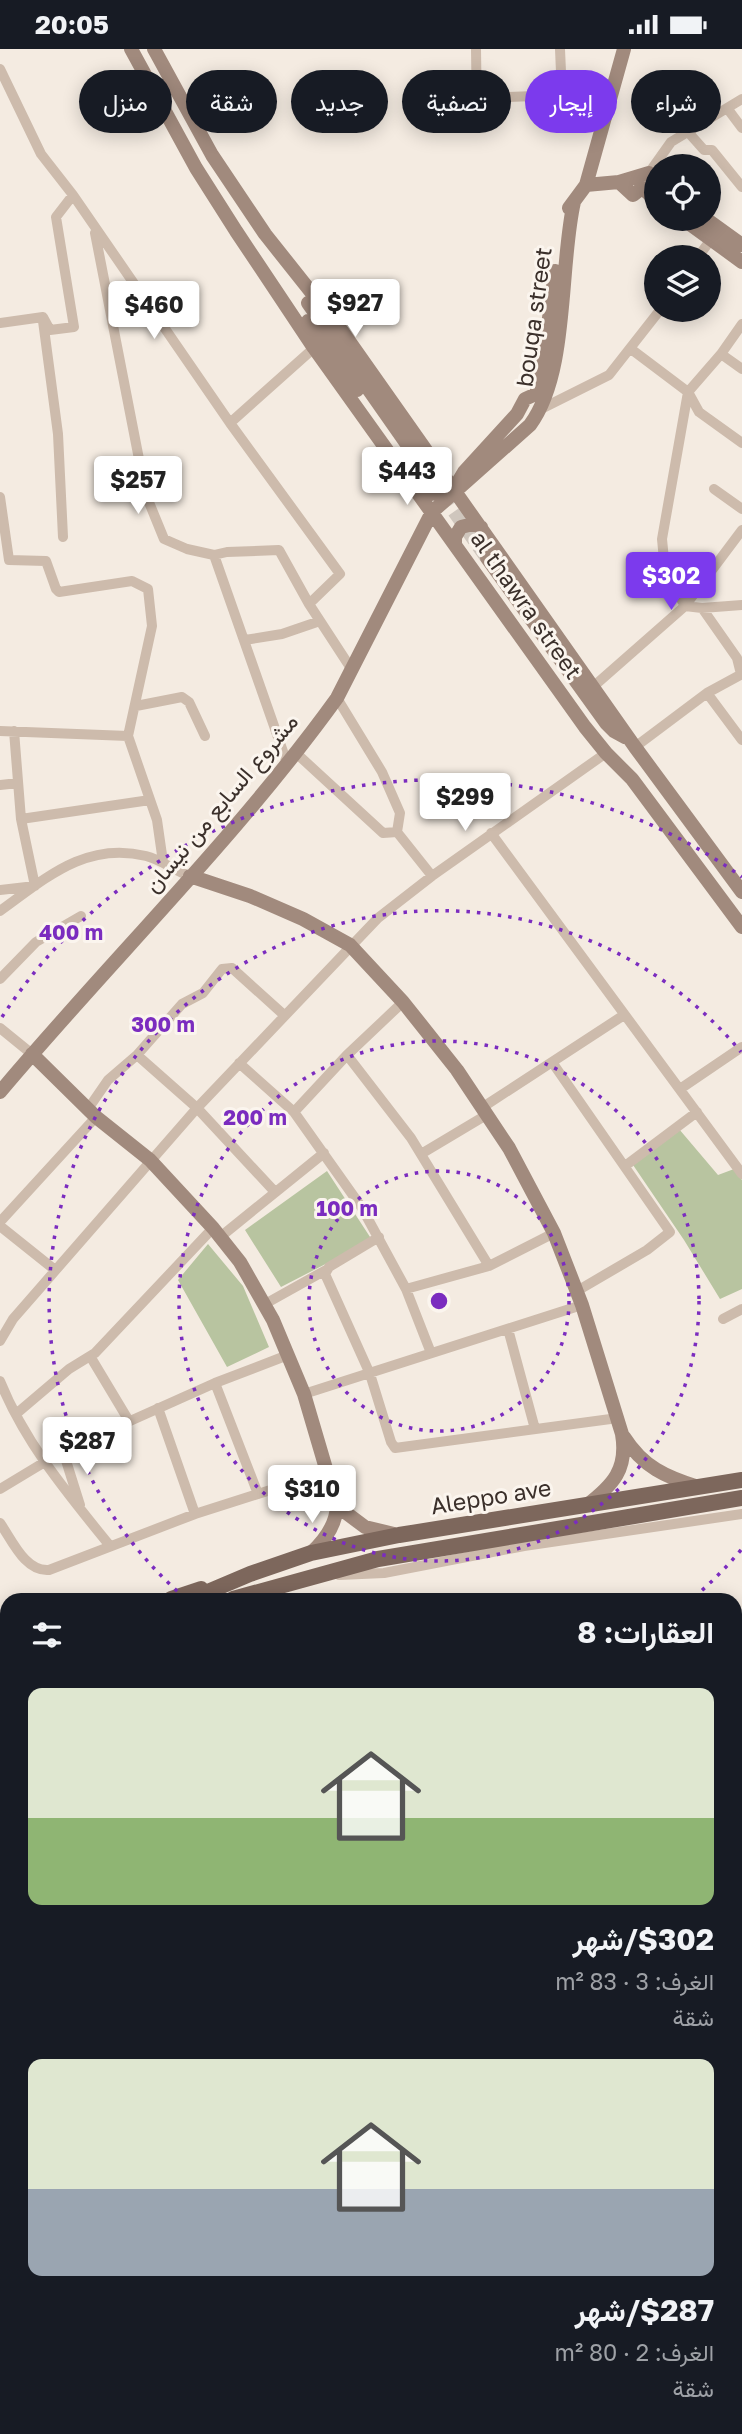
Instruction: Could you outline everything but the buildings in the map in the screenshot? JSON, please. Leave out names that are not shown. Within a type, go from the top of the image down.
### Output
[{"type":"main road","name":"al thawra street","points":[[131,49],[196,169],[314,348],[498,607],[606,753],[632,779],[742,927]]},
{"type":"main road","name":"al thawra street","points":[[153,49],[212,155],[265,234],[342,331],[632,743],[742,892]]},
{"type":"main road","name":"bouqa street","points":[[617,71],[624,49]]},
{"type":"main road","name":"bouqa street","points":[[453,491],[457,480],[517,414],[526,399],[536,394],[543,365],[561,223],[565,213],[586,185],[600,133]]},
{"type":"main road","points":[[586,185],[644,178]]},
{"type":"main road","points":[[619,182],[633,195],[642,188]]},
{"type":"main road","name":"bouqa street","points":[[453,491],[467,483],[530,425],[541,409],[549,388],[558,342],[575,202]]},
{"type":"main road","points":[[709,231],[742,245]]},
{"type":"main road","points":[[713,231],[742,262]]},
{"type":"main road","points":[[253,256],[276,278],[414,462],[286,271],[265,234]]},
{"type":"main road","points":[[418,493],[431,495],[439,490],[443,483],[443,474]]},
{"type":"main road","name":"مشروع السابع من نيسان","points":[[0,1092],[292,758],[337,698],[432,512],[453,491]]},
{"type":"main road","points":[[455,544],[456,533],[461,527],[473,524],[481,527]]},
{"type":"main road","points":[[606,753],[601,733],[483,561],[606,723],[632,743]]},
{"type":"main road","points":[[190,876],[250,896],[303,919],[350,945],[403,1002],[486,1111],[533,1190],[554,1233],[579,1298],[618,1418],[625,1449],[617,1475],[606,1490],[587,1505]]},
{"type":"main road","points":[[32,1054],[92,1113],[150,1160],[240,1262],[265,1304],[304,1394],[337,1506],[337,1515],[328,1532],[310,1553]]},
{"type":"main road","points":[[622,1434],[632,1450],[657,1472],[699,1488]]},
{"type":"main road","name":"Aleppo ave","points":[[250,1574],[310,1553],[399,1535],[742,1480]]},
{"type":"main road","name":"Aleppo ave","points":[[279,1593],[307,1577],[378,1559],[742,1498]]},
{"type":"main road","points":[[337,1506],[366,1527],[399,1535]]},
{"type":"main road","points":[[190,1593],[250,1574]]},
{"type":"main road","points":[[205,1593],[250,1574]]},
{"type":"street","points":[[476,49],[476,70]]},
{"type":"street","points":[[560,49],[561,70]]},
{"type":"street","points":[[0,69],[41,154],[73,195],[230,423],[340,574],[309,604]]},
{"type":"street","points":[[721,112],[742,99]]},
{"type":"street","points":[[727,108],[742,128]]},
{"type":"street","points":[[665,154],[671,142],[686,133]]},
{"type":"street","points":[[689,133],[704,150],[712,150],[742,187]]},
{"type":"street","points":[[43,317],[50,330],[74,327],[56,217],[73,195]]},
{"type":"street","points":[[94,229],[146,495],[164,539],[187,549],[214,555],[279,550],[309,604],[352,670]]},
{"type":"street","points":[[707,245],[715,234]]},
{"type":"street","points":[[0,323],[43,317]]},
{"type":"street","points":[[43,317],[58,434],[63,537]]},
{"type":"street","points":[[541,409],[610,375],[651,322]]},
{"type":"street","points":[[685,606],[665,570],[662,539],[688,392],[721,354],[742,324]]},
{"type":"street","points":[[230,423],[314,348]]},
{"type":"street","points":[[631,349],[688,392],[699,412],[742,443]]},
{"type":"street","points":[[721,354],[742,369]]},
{"type":"street","points":[[714,489],[742,509]]},
{"type":"street","points":[[0,497],[4,561],[46,561],[59,592],[132,581],[148,589],[152,626],[128,736],[157,820],[163,862]]},
{"type":"street","points":[[593,686],[685,606],[742,530]]},
{"type":"street","points":[[214,555],[292,758],[383,832],[397,832]]},
{"type":"street","points":[[685,606],[702,608],[742,605]]},
{"type":"street","points":[[632,743],[707,693],[741,674],[737,658],[702,608]]},
{"type":"street","points":[[245,640],[282,634],[320,621]]},
{"type":"street","points":[[707,693],[742,740]]},
{"type":"street","points":[[136,706],[182,698],[189,702],[205,736]]},
{"type":"street","points":[[337,698],[382,772],[400,813],[397,832],[432,876]]},
{"type":"street","points":[[0,731],[128,736]]},
{"type":"street","points":[[14,731],[21,819],[35,886]]},
{"type":"street","points":[[0,1341],[13,1319],[150,1160],[350,945],[378,918],[432,876],[606,753]]},
{"type":"street","points":[[0,785],[18,783]]},
{"type":"street","points":[[21,819],[150,800]]},
{"type":"street","points":[[491,833],[742,1174]]},
{"type":"street","points":[[0,911],[74,861],[100,853],[131,853],[163,862],[190,876]]},
{"type":"street","points":[[0,890],[35,886]]},
{"type":"street","points":[[0,979],[36,942],[81,916]]},
{"type":"street","points":[[55,1270],[0,1224],[92,1113],[108,1080],[137,1055],[183,1004],[203,993],[222,969],[227,967],[232,968],[284,1015]]},
{"type":"street","points":[[294,1112],[347,1055],[403,1002]]},
{"type":"street","points":[[421,1154],[624,1015]]},
{"type":"street","points":[[0,1028],[32,1054]]},
{"type":"street","points":[[680,1089],[741,1051]]},
{"type":"street","points":[[137,1055],[197,1108],[275,1192]]},
{"type":"street","points":[[347,1055],[411,1138],[489,1266]]},
{"type":"street","points":[[304,1394],[508,1329],[579,1298],[670,1232],[552,1062]]},
{"type":"street","points":[[239,1063],[294,1112],[324,1153],[379,1237],[406,1289],[431,1353]]},
{"type":"street","points":[[625,1166],[697,1112]]},
{"type":"street","points":[[16,1414],[69,1369],[90,1356],[216,1233],[275,1192],[324,1153]]},
{"type":"street","points":[[406,1289],[489,1266],[554,1233]]},
{"type":"street","points":[[265,1304],[379,1237]]},
{"type":"street","points":[[326,1270],[327,1279],[370,1374],[395,1448],[618,1418]]},
{"type":"street","points":[[723,1319],[742,1309]]},
{"type":"street","points":[[508,1329],[536,1429]]},
{"type":"street","points":[[0,1489],[63,1451],[215,1383],[288,1355]]},
{"type":"street","points":[[90,1356],[129,1421]]},
{"type":"street","points":[[0,1381],[43,1462],[110,1546]]},
{"type":"street","points":[[215,1383],[258,1494]]},
{"type":"street","points":[[158,1408],[195,1514]]},
{"type":"street","points":[[63,1451],[83,1512]]},
{"type":"street","points":[[0,1523],[26,1561],[39,1569],[49,1570],[195,1514],[327,1472]]},
{"type":"street","points":[[307,1577],[384,1573],[524,1546],[742,1514]]},
{"type":"green space","points":[[679,1129],[718,1175],[734,1169],[742,1180],[742,1289],[720,1299],[631,1162]]},
{"type":"green space","points":[[327,1171],[372,1240],[281,1287],[245,1230]]},
{"type":"green space","points":[[208,1244],[243,1286],[269,1347],[227,1367],[178,1280]]},
{"type":"tunnel","points":[[418,460],[487,558]]}]
